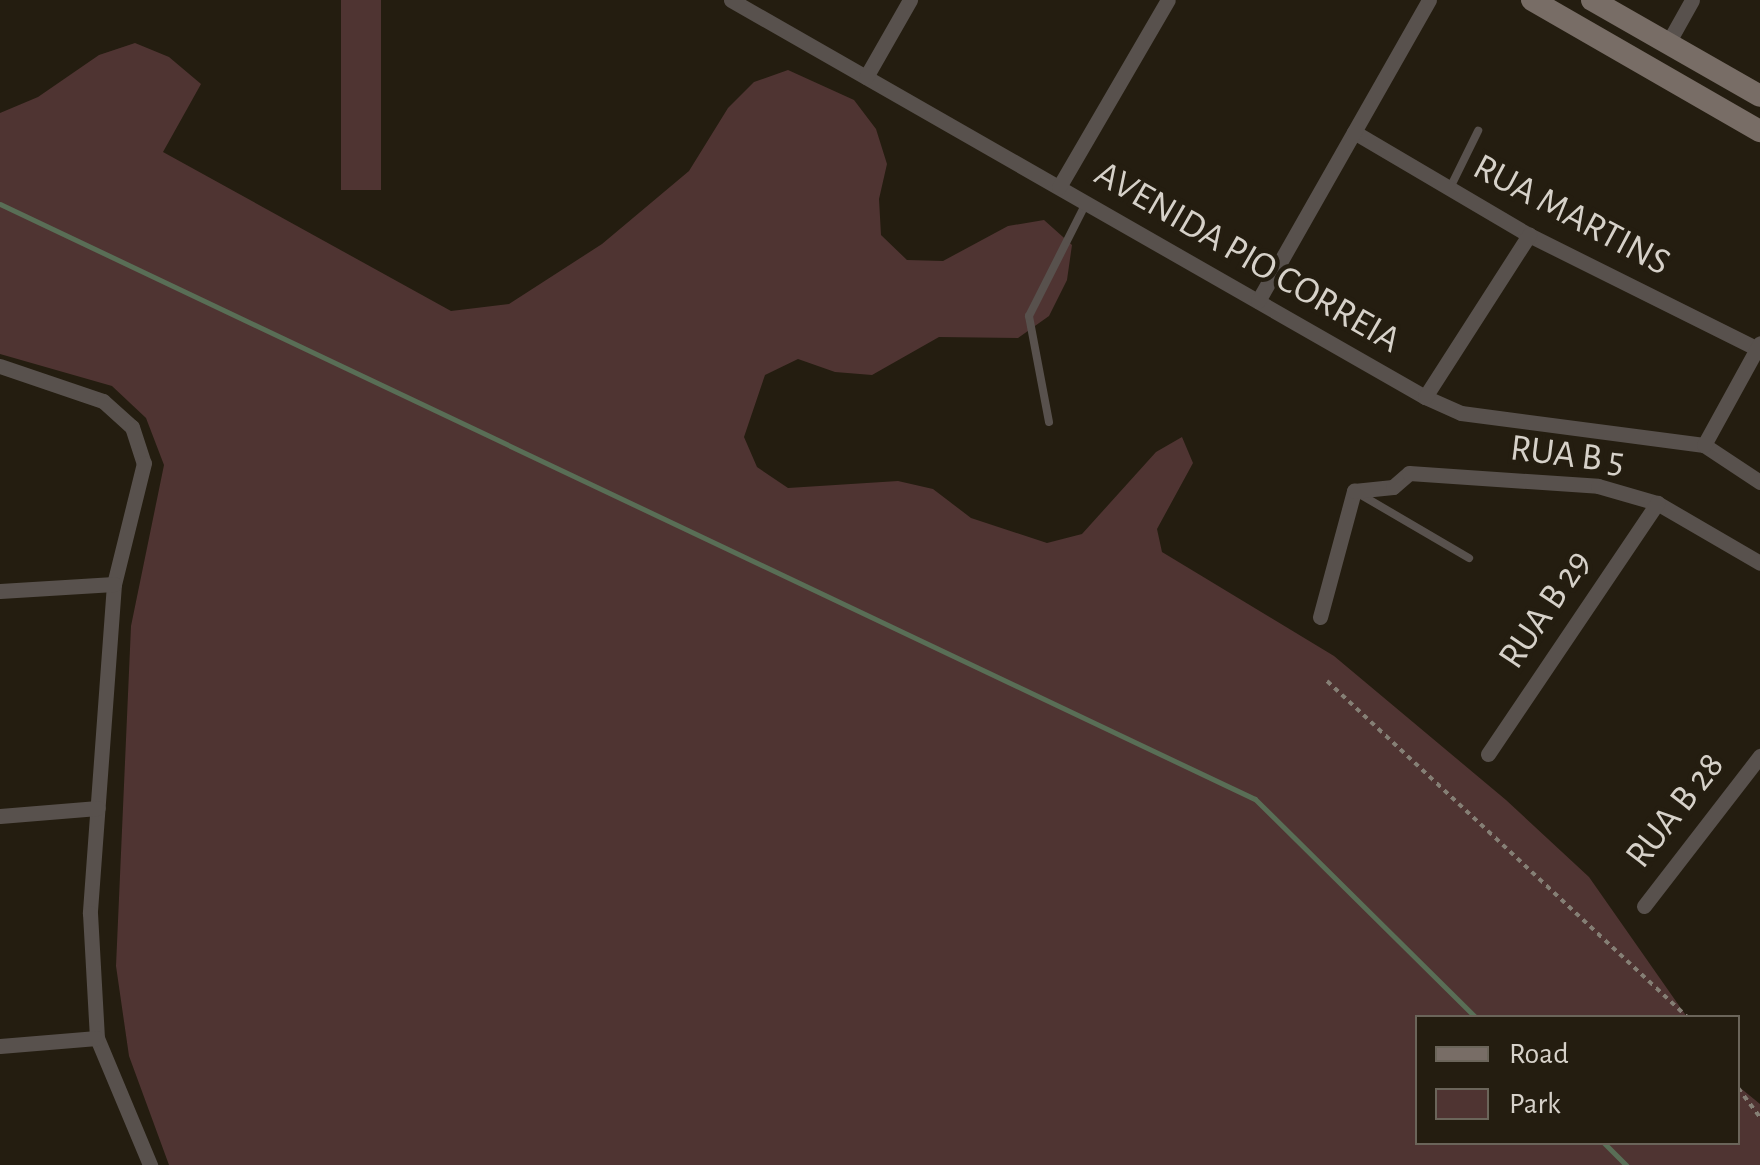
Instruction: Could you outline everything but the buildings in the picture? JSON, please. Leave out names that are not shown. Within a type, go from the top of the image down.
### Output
[{"type":"street","name":"AVENIDA PIO CORREIA","points":[[731,0],[1258,302],[1461,413],[1704,445],[1760,482]]},
{"type":"street","points":[[866,77],[910,0]]},
{"type":"street","points":[[1059,187],[1168,0]]},
{"type":"street","points":[[1258,302],[1429,0]]},
{"type":"street","points":[[1532,0],[1760,131]]},
{"type":"street","points":[[1592,0],[1760,96]]},
{"type":"street","points":[[1668,43],[1692,0]]},
{"type":"street","name":"RUA MARTINS","points":[[1354,132],[1529,235],[1759,347]]},
{"type":"street","points":[[1425,396],[1529,235]]},
{"type":"street","points":[[1704,445],[1759,347]]},
{"type":"street","points":[[0,366],[103,400],[132,427],[144,464],[114,584],[90,913],[97,1038],[150,1165]]},
{"type":"street","name":"RUA B 5","points":[[1354,492],[1392,487],[1409,473],[1598,486],[1657,503],[1760,563]]},
{"type":"street","points":[[1320,617],[1354,492]]},
{"type":"street","name":"RUA B 29","points":[[1488,754],[1657,503]]},
{"type":"street","points":[[0,590],[114,584]]},
{"type":"street","name":"RUA B 28","points":[[1644,906],[1760,756]]},
{"type":"street","points":[[0,816],[98,808]]},
{"type":"street","points":[[0,1046],[97,1038]]},
{"type":"lane","points":[[1450,188],[1478,130]]},
{"type":"lane","points":[[1049,422],[1029,316],[1086,203]]},
{"type":"lane","points":[[1354,492],[1468,558]]},
{"type":"path","points":[[1327,681],[1685,1015]]},
{"type":"path","points":[[1740,1091],[1760,1117]]},
{"type":"green space","points":[[341,0],[381,0],[381,190],[341,190]]},
{"type":"green space","points":[[135,43],[169,57],[201,84],[163,152],[451,311],[509,304],[602,244],[689,171],[728,108],[754,82],[788,70],[854,100],[876,129],[887,164],[879,199],[881,235],[907,260],[943,261],[1008,226],[1044,220],[1072,245],[1067,280],[1049,316],[1018,338],[939,337],[872,375],[835,372],[798,359],[765,375],[744,437],[757,467],[788,488],[898,481],[933,489],[971,518],[1047,543],[1082,534],[1156,452],[1182,437],[1193,463],[1157,529],[1162,552],[1334,656],[1506,800],[1589,877],[1686,1015],[1415,1015],[1415,1145],[1740,1145],[1740,1088],[1760,1104],[1760,1165],[169,1165],[129,1056],[116,966],[131,626],[164,465],[146,418],[112,386],[0,354],[0,113],[38,97],[99,55]]},
{"type":"waterway","points":[[0,204],[1255,799],[1473,1015]]},
{"type":"waterway","points":[[1606,1145],[1626,1165]]}]
